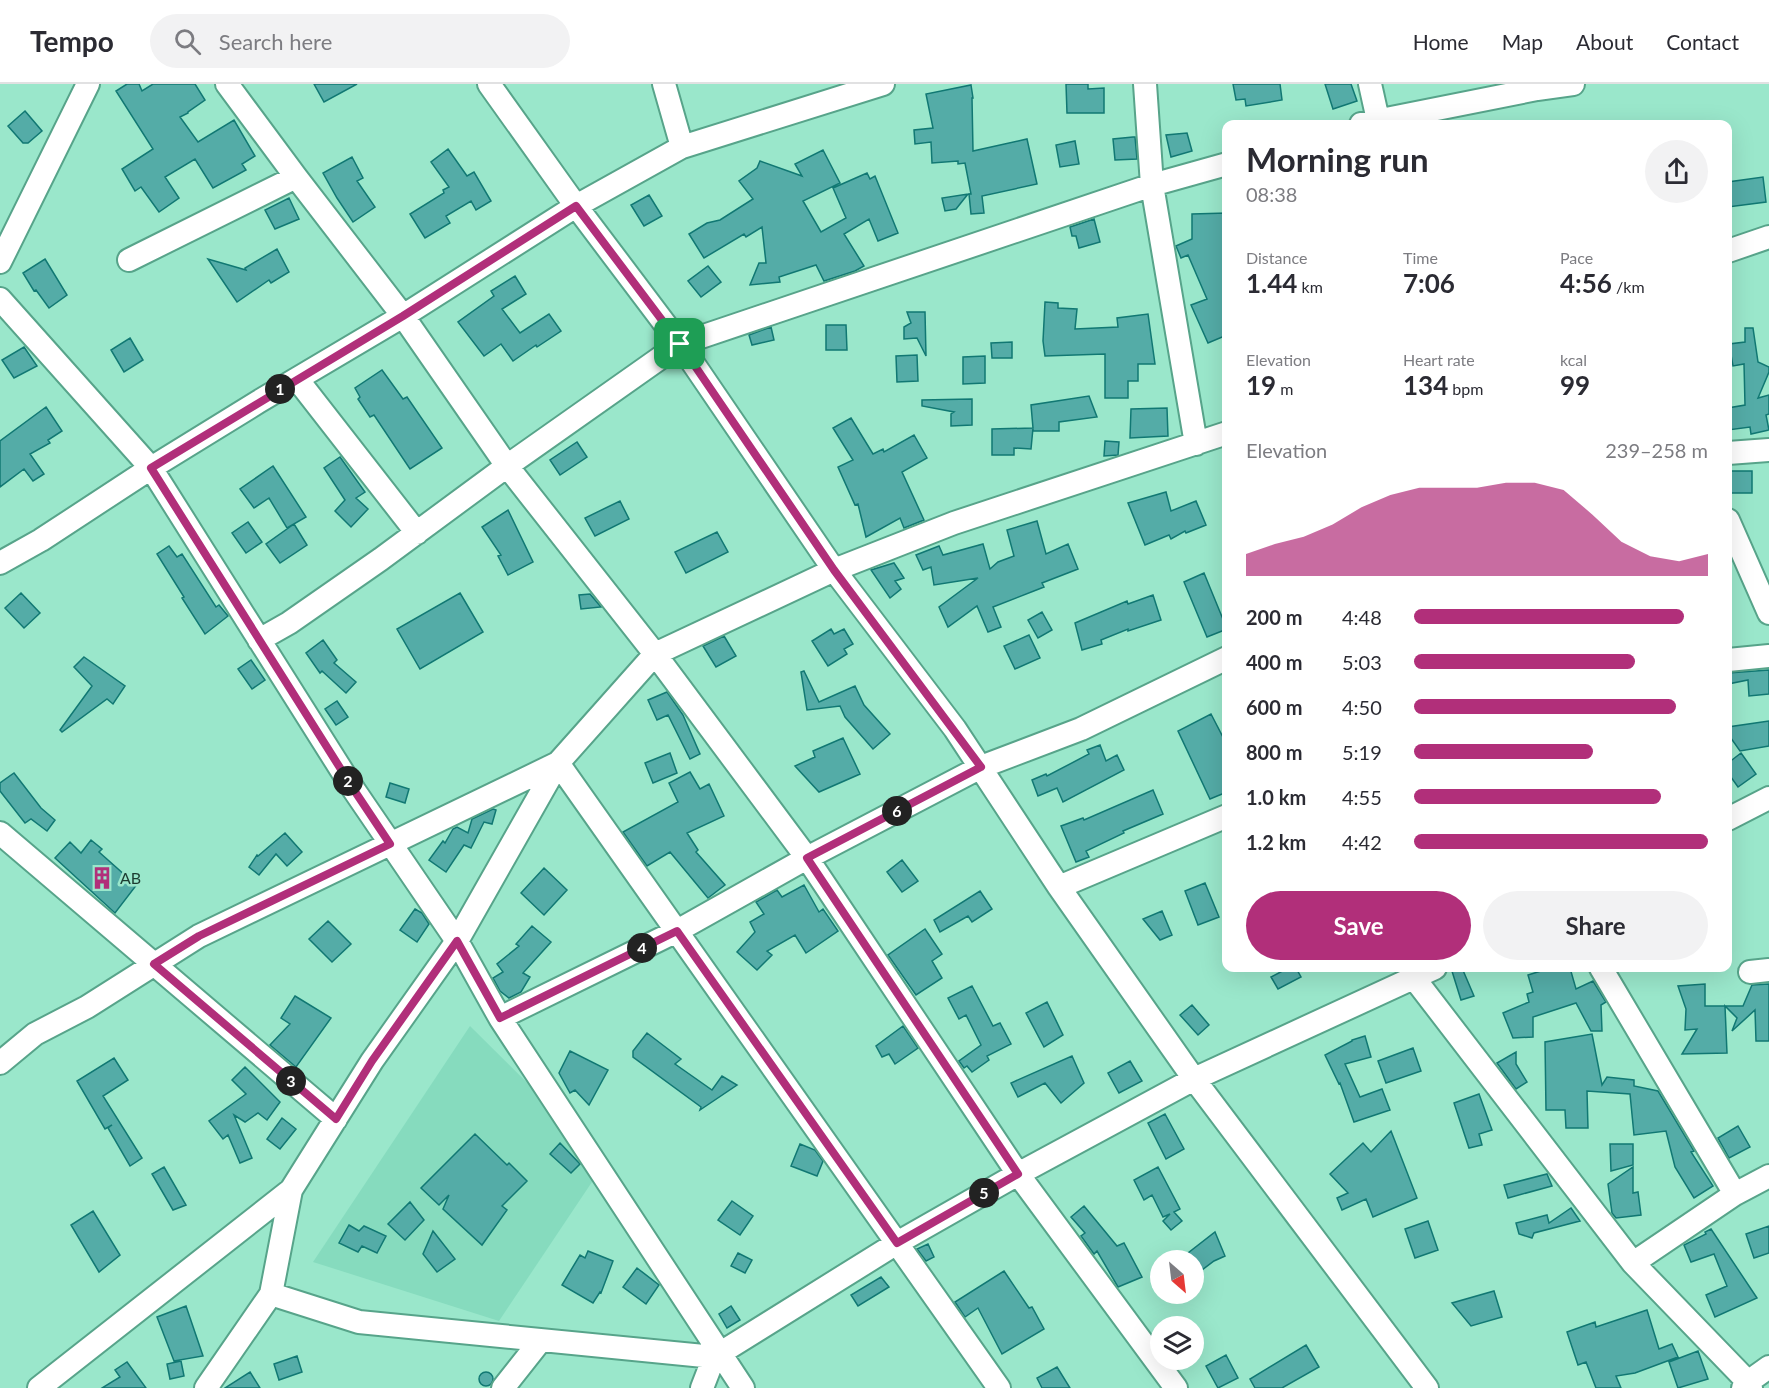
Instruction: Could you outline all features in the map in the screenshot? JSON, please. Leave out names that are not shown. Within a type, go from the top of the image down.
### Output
[{"type":"street","points":[[0,262],[88,84]]},
{"type":"street","points":[[227,84],[403,316],[507,466],[655,654],[807,858],[1018,1174],[1176,1388]]},
{"type":"street","points":[[489,84],[576,206],[680,344],[834,570],[981,767],[1059,887],[1194,1079],[1427,1388]]},
{"type":"street","points":[[664,84],[682,147]]},
{"type":"street","points":[[0,563],[41,540],[151,468],[403,316],[576,206],[682,147],[883,84]]},
{"type":"street","points":[[1145,84],[1152,185],[1196,444]]},
{"type":"street","points":[[1370,84],[1370,120]]},
{"type":"street","points":[[1380,120],[1573,84]]},
{"type":"street","points":[[259,640],[289,622],[417,533],[507,466],[680,344],[1152,185],[1222,165]]},
{"type":"street","points":[[129,260],[296,177]]},
{"type":"street","points":[[1732,250],[1769,237]]},
{"type":"street","points":[[0,299],[151,468],[354,790],[457,941],[500,1018],[717,1355],[743,1388]]},
{"type":"street","points":[[297,379],[417,533]]},
{"type":"street","points":[[39,1388],[291,1190],[372,1061],[457,941],[558,764],[655,654],[834,570],[954,523],[1222,435]]},
{"type":"street","points":[[1732,453],[1769,450]]},
{"type":"street","points":[[1732,529],[1769,613]]},
{"type":"street","points":[[1732,660],[1769,656]]},
{"type":"street","points":[[500,1018],[677,931],[807,858],[981,767],[1081,729],[1222,660]]},
{"type":"street","points":[[0,1063],[35,1035],[87,1007],[199,936],[558,764]]},
{"type":"street","points":[[558,764],[999,1388]]},
{"type":"street","points":[[1732,817],[1769,798]]},
{"type":"street","points":[[1059,887],[1222,818]]},
{"type":"street","points":[[0,833],[336,1119]]},
{"type":"street","points":[[702,1388],[717,1355],[897,1243],[1018,1174],[1194,1079],[1427,972]]},
{"type":"street","points":[[1603,972],[1735,1194]]},
{"type":"street","points":[[1414,978],[1633,1263],[1747,1386],[1769,1367]]},
{"type":"street","points":[[1633,1263],[1735,1194],[1769,1176]]},
{"type":"street","points":[[206,1388],[271,1294],[291,1190]]},
{"type":"street","points":[[271,1294],[359,1322],[717,1355]]},
{"type":"street","points":[[503,1388],[541,1340]]},
{"type":"shaded area","points":[[470,1026],[606,1161],[499,1321],[313,1262]]},
{"type":"building","points":[[127,84],[139,84],[142,91],[153,84],[195,84],[205,100],[180,117],[198,142],[234,120],[255,156],[242,164],[246,170],[213,188],[195,159],[165,177],[179,198],[159,212],[141,187],[135,191],[122,169],[153,149],[116,91]]},
{"type":"building","points":[[314,84],[357,84],[324,102]]},
{"type":"building","points":[[1066,84],[1088,84],[1088,89],[1104,88],[1104,113],[1067,113]]},
{"type":"building","points":[[1233,84],[1280,84],[1282,100],[1246,106],[1245,99],[1236,100]]},
{"type":"building","points":[[1325,84],[1351,84],[1357,101],[1333,109]]},
{"type":"building","points":[[971,85],[973,151],[1027,139],[1037,184],[982,196],[984,213],[971,214],[969,194],[971,194],[965,163],[958,164],[958,161],[932,163],[931,142],[915,144],[914,130],[933,128],[926,94]]},
{"type":"building","points":[[25,111],[42,131],[28,143],[23,143],[8,126]]},
{"type":"building","points":[[1187,133],[1192,151],[1171,157],[1166,135]]},
{"type":"building","points":[[1135,137],[1137,159],[1115,160],[1113,139]]},
{"type":"building","points":[[1075,141],[1079,164],[1060,167],[1056,145]]},
{"type":"building","points":[[448,149],[467,176],[474,172],[491,201],[476,210],[471,201],[446,216],[450,223],[425,238],[410,214],[444,193],[443,190],[449,187],[431,162]]},
{"type":"building","points":[[823,150],[840,183],[803,201],[821,232],[846,218],[833,188],[867,173],[870,179],[875,176],[898,233],[878,241],[869,219],[844,234],[864,266],[824,281],[816,265],[779,277],[780,282],[750,285],[759,263],[766,263],[762,227],[746,237],[744,234],[704,258],[689,234],[707,223],[720,220],[753,199],[739,181],[757,168],[760,161],[802,176],[795,164]]},
{"type":"building","points":[[352,157],[363,178],[357,181],[375,207],[353,222],[323,173]]},
{"type":"building","points":[[1763,177],[1766,202],[1732,206],[1732,181]]},
{"type":"building","points":[[968,194],[956,209],[945,211],[942,198]]},
{"type":"building","points":[[649,195],[662,216],[644,226],[631,205]]},
{"type":"building","points":[[289,198],[299,219],[275,229],[265,210]]},
{"type":"building","points":[[1222,213],[1222,337],[1208,343],[1191,305],[1207,299],[1188,255],[1181,258],[1176,246],[1192,239],[1192,214]]},
{"type":"building","points":[[1094,219],[1100,242],[1079,248],[1076,236],[1072,236],[1070,227]]},
{"type":"building","points":[[277,249],[289,272],[271,283],[269,280],[237,302],[208,259],[246,270],[245,268]]},
{"type":"building","points":[[45,259],[67,295],[49,308],[36,290],[34,291],[23,273]]},
{"type":"building","points":[[708,266],[721,282],[701,297],[688,281]]},
{"type":"building","points":[[515,276],[526,294],[502,309],[520,333],[549,314],[561,331],[513,361],[501,344],[484,356],[458,322],[494,296],[491,291]]},
{"type":"building","points":[[1045,302],[1058,303],[1058,308],[1077,309],[1075,329],[1118,327],[1117,318],[1148,314],[1155,364],[1138,364],[1138,381],[1128,381],[1128,398],[1105,398],[1105,354],[1045,356],[1043,341]]},
{"type":"building","points":[[907,312],[925,312],[926,356],[917,338],[904,339],[904,327],[911,323]]},
{"type":"building","points":[[826,325],[846,325],[847,350],[826,350]]},
{"type":"building","points":[[771,327],[774,340],[752,345],[749,335]]},
{"type":"building","points":[[1745,328],[1753,328],[1758,362],[1769,367],[1758,398],[1769,395],[1769,414],[1766,415],[1769,430],[1751,434],[1750,427],[1732,429],[1732,407],[1745,405],[1744,364],[1733,366],[1732,344],[1745,342]]},
{"type":"building","points":[[130,338],[143,360],[124,372],[111,350]]},
{"type":"building","points":[[1012,342],[1012,358],[992,358],[991,343]]},
{"type":"building","points":[[24,347],[37,366],[14,378],[2,360]]},
{"type":"building","points":[[917,355],[918,381],[897,382],[896,356]]},
{"type":"building","points":[[985,356],[985,383],[963,384],[963,357]]},
{"type":"building","points":[[382,370],[403,399],[407,397],[442,448],[410,469],[374,415],[370,417],[358,399],[360,397],[355,388]]},
{"type":"building","points":[[1089,396],[1097,417],[1059,422],[1059,431],[1033,431],[1031,405]]},
{"type":"building","points":[[972,399],[972,425],[951,426],[951,414],[954,412],[922,406],[922,400]]},
{"type":"building","points":[[46,407],[62,431],[48,440],[50,443],[30,454],[44,474],[33,481],[24,469],[0,487],[0,441]]},
{"type":"building","points":[[1167,408],[1168,436],[1130,438],[1131,409]]},
{"type":"building","points":[[851,418],[873,454],[883,449],[884,452],[914,435],[927,458],[902,472],[924,520],[904,528],[900,518],[866,537],[858,504],[855,505],[838,467],[853,460],[833,428]]},
{"type":"building","points":[[1033,428],[1031,449],[1014,448],[1014,455],[992,455],[992,429]]},
{"type":"building","points":[[1105,441],[1119,442],[1118,455],[1104,456]]},
{"type":"building","points":[[577,442],[587,457],[560,475],[550,460]]},
{"type":"building","points":[[340,457],[365,492],[356,498],[368,509],[351,527],[335,511],[345,500],[324,468]]},
{"type":"building","points":[[273,466],[306,517],[287,528],[269,498],[254,508],[240,489]]},
{"type":"building","points":[[1732,471],[1752,471],[1752,493],[1732,493]]},
{"type":"building","points":[[1166,492],[1171,511],[1196,501],[1206,525],[1186,533],[1185,531],[1171,539],[1169,535],[1145,545],[1128,503]]},
{"type":"building","points":[[620,501],[629,519],[595,536],[585,518]]},
{"type":"building","points":[[508,510],[533,562],[508,575],[498,556],[501,555],[482,527]]},
{"type":"building","points":[[1037,521],[1046,554],[1068,544],[1078,569],[1042,583],[1044,587],[993,607],[1001,627],[988,632],[977,606],[948,627],[939,607],[978,578],[934,585],[931,567],[923,570],[916,555],[939,546],[943,555],[983,544],[990,569],[998,562],[1014,556],[1007,530]]},
{"type":"building","points":[[248,522],[262,542],[246,553],[232,533]]},
{"type":"building","points":[[294,524],[307,545],[280,563],[266,544]]},
{"type":"building","points":[[717,532],[728,552],[686,573],[675,552]]},
{"type":"building","points":[[169,546],[177,557],[182,554],[216,607],[219,605],[228,616],[205,634],[157,554]]},
{"type":"building","points":[[894,563],[904,578],[895,581],[901,589],[890,598],[871,570]]},
{"type":"building","points":[[1204,573],[1222,617],[1222,631],[1207,637],[1184,582]]},
{"type":"building","points":[[21,593],[40,613],[24,628],[5,608]]},
{"type":"building","points":[[460,593],[483,632],[420,669],[397,629]]},
{"type":"building","points":[[590,594],[601,607],[581,609],[579,595]]},
{"type":"building","points":[[1153,595],[1161,620],[1128,631],[1128,629],[1101,640],[1102,644],[1082,650],[1075,623],[1127,601],[1128,604]]},
{"type":"building","points":[[1042,612],[1052,630],[1038,638],[1028,620]]},
{"type":"building","points":[[831,629],[834,634],[844,629],[853,644],[844,649],[847,654],[828,666],[812,641]]},
{"type":"building","points":[[1029,635],[1040,658],[1015,669],[1004,646]]},
{"type":"building","points":[[724,636],[736,656],[716,667],[703,646]]},
{"type":"building","points":[[323,640],[337,660],[334,663],[356,682],[346,693],[322,671],[320,673],[306,653]]},
{"type":"building","points":[[84,657],[125,686],[113,704],[107,699],[62,732],[60,730],[92,686],[74,667]]},
{"type":"building","points":[[251,660],[265,680],[252,689],[238,669]]},
{"type":"building","points":[[1769,670],[1769,694],[1749,696],[1748,680],[1732,683],[1732,673]]},
{"type":"building","points":[[804,671],[819,702],[855,686],[864,705],[890,734],[873,749],[845,717],[840,706],[807,710],[801,672]]},
{"type":"building","points":[[667,692],[683,715],[700,754],[690,759],[668,715],[657,720],[648,700]]},
{"type":"building","points":[[337,701],[348,717],[336,725],[325,709]]},
{"type":"building","points":[[1211,714],[1222,735],[1222,794],[1210,799],[1178,731]]},
{"type":"building","points":[[1769,721],[1769,746],[1740,751],[1732,740],[1732,726]]},
{"type":"building","points":[[843,738],[860,774],[819,792],[795,766],[815,757],[813,751]]},
{"type":"building","points":[[1100,745],[1106,761],[1117,755],[1124,770],[1063,802],[1057,788],[1038,796],[1032,780],[1046,774],[1047,776],[1089,754],[1087,750]]},
{"type":"building","points":[[670,753],[677,773],[653,783],[645,763]]},
{"type":"building","points":[[1741,753],[1756,774],[1738,787],[1732,779],[1732,760]]},
{"type":"building","points":[[690,772],[700,789],[709,784],[724,816],[687,833],[698,850],[696,852],[725,885],[708,898],[670,852],[647,866],[623,832],[678,802],[669,783]]},
{"type":"building","points":[[14,773],[41,808],[55,820],[47,831],[31,819],[25,823],[0,791],[0,783]]},
{"type":"building","points":[[390,783],[409,789],[405,803],[386,797]]},
{"type":"building","points":[[1153,790],[1163,814],[1123,831],[1124,833],[1086,851],[1089,857],[1076,862],[1061,826],[1083,818],[1084,820]]},
{"type":"building","points":[[493,809],[496,810],[492,824],[484,822],[471,848],[464,845],[446,872],[429,860],[443,841],[445,843],[453,829],[457,827],[468,833],[472,819]]},
{"type":"building","points":[[285,833],[302,852],[287,866],[276,854],[259,875],[249,867],[257,855]]},
{"type":"building","points":[[91,840],[102,849],[99,852],[126,876],[138,883],[115,913],[55,858],[70,842],[81,853]]},
{"type":"building","points":[[902,860],[918,881],[902,892],[887,872]]},
{"type":"building","points":[[544,868],[567,890],[544,915],[521,893]]},
{"type":"building","points":[[1205,883],[1219,917],[1198,925],[1185,891]]},
{"type":"building","points":[[804,885],[819,912],[823,909],[838,931],[806,953],[795,935],[767,951],[772,955],[757,970],[737,952],[755,932],[750,922],[764,914],[756,902],[777,890],[782,897]]},
{"type":"building","points":[[980,891],[992,909],[972,922],[968,916],[940,932],[934,920]]},
{"type":"building","points":[[415,909],[422,913],[429,924],[417,942],[400,930]]},
{"type":"building","points":[[1162,911],[1172,935],[1160,940],[1143,919]]},
{"type":"building","points":[[328,921],[351,944],[332,962],[309,939]]},
{"type":"building","points":[[532,926],[551,942],[523,973],[530,977],[521,992],[509,998],[500,991],[493,978],[503,972],[497,964],[519,946],[516,944]]},
{"type":"building","points":[[925,929],[942,954],[932,961],[942,978],[916,995],[888,955]]},
{"type":"building","points":[[1280,972],[1298,972],[1301,977],[1278,989],[1271,977]]},
{"type":"building","points":[[1452,972],[1464,972],[1474,996],[1461,1000]]},
{"type":"building","points":[[1538,972],[1571,972],[1576,989],[1593,981],[1606,1002],[1601,1005],[1602,1031],[1591,1031],[1576,1003],[1533,1017],[1533,1037],[1513,1038],[1503,1013],[1529,1002],[1527,994],[1533,992],[1528,975]]},
{"type":"building","points":[[1705,984],[1705,1006],[1725,1006],[1727,1053],[1682,1054],[1697,1029],[1685,1030],[1686,1009],[1678,986]]},
{"type":"building","points":[[1769,984],[1769,1041],[1756,1041],[1755,1010],[1732,1031],[1737,1018],[1725,1006],[1743,1006],[1752,985]]},
{"type":"building","points":[[972,986],[993,1026],[1000,1023],[1011,1044],[987,1056],[989,1060],[972,1072],[967,1066],[964,1068],[959,1061],[981,1045],[966,1015],[959,1019],[948,998]]},
{"type":"building","points":[[295,996],[331,1018],[296,1067],[270,1045],[290,1024],[281,1018]]},
{"type":"building","points":[[1047,1002],[1063,1035],[1044,1047],[1026,1013]]},
{"type":"building","points":[[1192,1005],[1209,1025],[1198,1035],[1180,1015]]},
{"type":"building","points":[[903,1026],[918,1048],[895,1064],[889,1054],[882,1057],[876,1046]]},
{"type":"building","points":[[647,1033],[681,1059],[675,1064],[712,1090],[722,1076],[737,1085],[700,1110],[701,1107],[633,1057],[633,1051]]},
{"type":"building","points":[[1592,1034],[1602,1085],[1607,1077],[1634,1080],[1634,1086],[1658,1091],[1694,1151],[1691,1152],[1713,1186],[1694,1198],[1675,1167],[1666,1131],[1634,1135],[1630,1094],[1587,1091],[1588,1128],[1566,1128],[1565,1110],[1546,1110],[1545,1042]]},
{"type":"building","points":[[1365,1036],[1371,1057],[1345,1064],[1360,1097],[1382,1089],[1390,1110],[1354,1122],[1340,1083],[1325,1055],[1352,1040]]},
{"type":"building","points":[[1413,1048],[1421,1071],[1386,1083],[1378,1061]]},
{"type":"building","points":[[570,1051],[608,1070],[589,1105],[575,1090],[570,1093],[559,1073]]},
{"type":"building","points":[[1516,1052],[1516,1064],[1527,1082],[1516,1089],[1497,1063]]},
{"type":"building","points":[[1072,1056],[1084,1083],[1061,1103],[1045,1083],[1018,1097],[1011,1083]]},
{"type":"building","points":[[114,1058],[128,1080],[103,1096],[142,1158],[130,1166],[108,1128],[112,1125],[105,1129],[77,1081]]},
{"type":"building","points":[[1130,1061],[1142,1081],[1119,1093],[1108,1073]]},
{"type":"building","points":[[245,1067],[280,1102],[267,1120],[258,1113],[245,1122],[234,1115],[252,1158],[240,1163],[228,1135],[223,1139],[209,1121],[246,1094],[232,1080]]},
{"type":"building","points":[[1479,1094],[1492,1130],[1479,1134],[1482,1145],[1469,1148],[1454,1103]]},
{"type":"building","points":[[1165,1114],[1184,1149],[1166,1159],[1148,1123]]},
{"type":"building","points":[[282,1118],[296,1129],[280,1149],[267,1139]]},
{"type":"building","points":[[1738,1126],[1750,1147],[1729,1158],[1718,1138]]},
{"type":"building","points":[[1391,1131],[1417,1198],[1373,1217],[1366,1199],[1342,1210],[1337,1198],[1348,1193],[1330,1174],[1363,1143],[1371,1152]]},
{"type":"building","points":[[475,1134],[527,1181],[502,1206],[507,1210],[482,1245],[443,1209],[449,1195],[439,1205],[421,1188]]},
{"type":"building","points":[[560,1143],[580,1164],[571,1173],[550,1154]]},
{"type":"building","points":[[800,1144],[815,1150],[823,1161],[817,1176],[791,1166]]},
{"type":"building","points":[[1610,1144],[1633,1144],[1633,1165],[1611,1171]]},
{"type":"building","points":[[164,1167],[186,1205],[173,1210],[152,1174]]},
{"type":"building","points":[[1158,1167],[1180,1209],[1174,1212],[1182,1221],[1171,1230],[1163,1221],[1170,1214],[1163,1217],[1152,1195],[1144,1200],[1134,1180]]},
{"type":"building","points":[[1633,1167],[1633,1193],[1638,1192],[1641,1215],[1616,1218],[1612,1213],[1608,1184]]},
{"type":"building","points":[[1547,1174],[1552,1186],[1508,1198],[1504,1185]]},
{"type":"building","points":[[732,1201],[753,1216],[740,1235],[718,1220]]},
{"type":"building","points":[[410,1202],[424,1220],[405,1240],[388,1224]]},
{"type":"building","points":[[1084,1206],[1117,1246],[1124,1243],[1142,1277],[1118,1287],[1097,1251],[1094,1254],[1081,1236],[1085,1233],[1071,1217]]},
{"type":"building","points":[[1571,1208],[1580,1221],[1534,1233],[1532,1238],[1519,1234],[1516,1223],[1547,1215],[1549,1223]]},
{"type":"building","points":[[93,1211],[120,1255],[99,1272],[71,1225]]},
{"type":"building","points":[[1428,1221],[1438,1250],[1415,1258],[1405,1229]]},
{"type":"building","points":[[349,1225],[359,1231],[364,1226],[386,1236],[377,1253],[362,1246],[358,1252],[339,1243]]},
{"type":"building","points":[[1769,1226],[1769,1253],[1754,1258],[1746,1234]]},
{"type":"building","points":[[1711,1229],[1757,1298],[1715,1317],[1706,1295],[1727,1286],[1714,1254],[1691,1262],[1684,1245]]},
{"type":"building","points":[[433,1231],[455,1259],[437,1272],[423,1254]]},
{"type":"building","points":[[1215,1232],[1225,1256],[1204,1268],[1204,1250],[1192,1250]]},
{"type":"building","points":[[928,1244],[934,1257],[926,1261],[917,1249]]},
{"type":"building","points":[[588,1251],[613,1261],[601,1293],[593,1303],[562,1285],[580,1255],[585,1258]]},
{"type":"building","points":[[738,1253],[752,1260],[745,1273],[731,1266]]},
{"type":"building","points":[[637,1268],[659,1285],[646,1304],[623,1287]]},
{"type":"building","points":[[1004,1271],[1029,1308],[1032,1307],[1044,1329],[1002,1354],[978,1308],[965,1317],[955,1302]]},
{"type":"building","points":[[881,1277],[889,1287],[858,1306],[851,1295]]},
{"type":"building","points":[[1494,1291],[1502,1317],[1471,1326],[1452,1303]]},
{"type":"building","points":[[186,1306],[203,1356],[174,1361],[157,1317]]},
{"type":"building","points":[[731,1306],[740,1320],[727,1328],[719,1314]]},
{"type":"building","points":[[1647,1310],[1659,1349],[1672,1344],[1678,1357],[1635,1373],[1616,1376],[1621,1388],[1596,1388],[1586,1362],[1578,1365],[1567,1332],[1595,1322],[1596,1327]]},
{"type":"building","points":[[1306,1345],[1319,1367],[1282,1388],[1255,1388],[1250,1379]]},
{"type":"building","points":[[1698,1351],[1708,1379],[1678,1388],[1669,1362]]},
{"type":"building","points":[[1226,1355],[1238,1378],[1218,1388],[1206,1366]]},
{"type":"building","points":[[297,1356],[302,1372],[279,1380],[274,1364]]},
{"type":"building","points":[[181,1361],[184,1376],[170,1379],[167,1364]]},
{"type":"building","points":[[127,1362],[146,1388],[102,1388],[120,1377],[115,1370]]},
{"type":"building","points":[[1057,1367],[1070,1388],[1042,1388],[1037,1378]]},
{"type":"building","points":[[250,1372],[260,1388],[225,1388]]},
{"type":"building","points":[[483,1372],[489,1372],[493,1379],[489,1386],[483,1386],[479,1382],[479,1376]]},
{"type":"place","name":"AB","points":[[102,878]]},
{"type":"route","points":[[576,206],[680,344],[834,570],[955,729],[981,767],[807,858],[1018,1174],[897,1243],[677,931],[500,1018],[457,941],[372,1061],[336,1119],[154,964],[199,936],[390,844],[151,468],[403,316],[576,206]]}]
